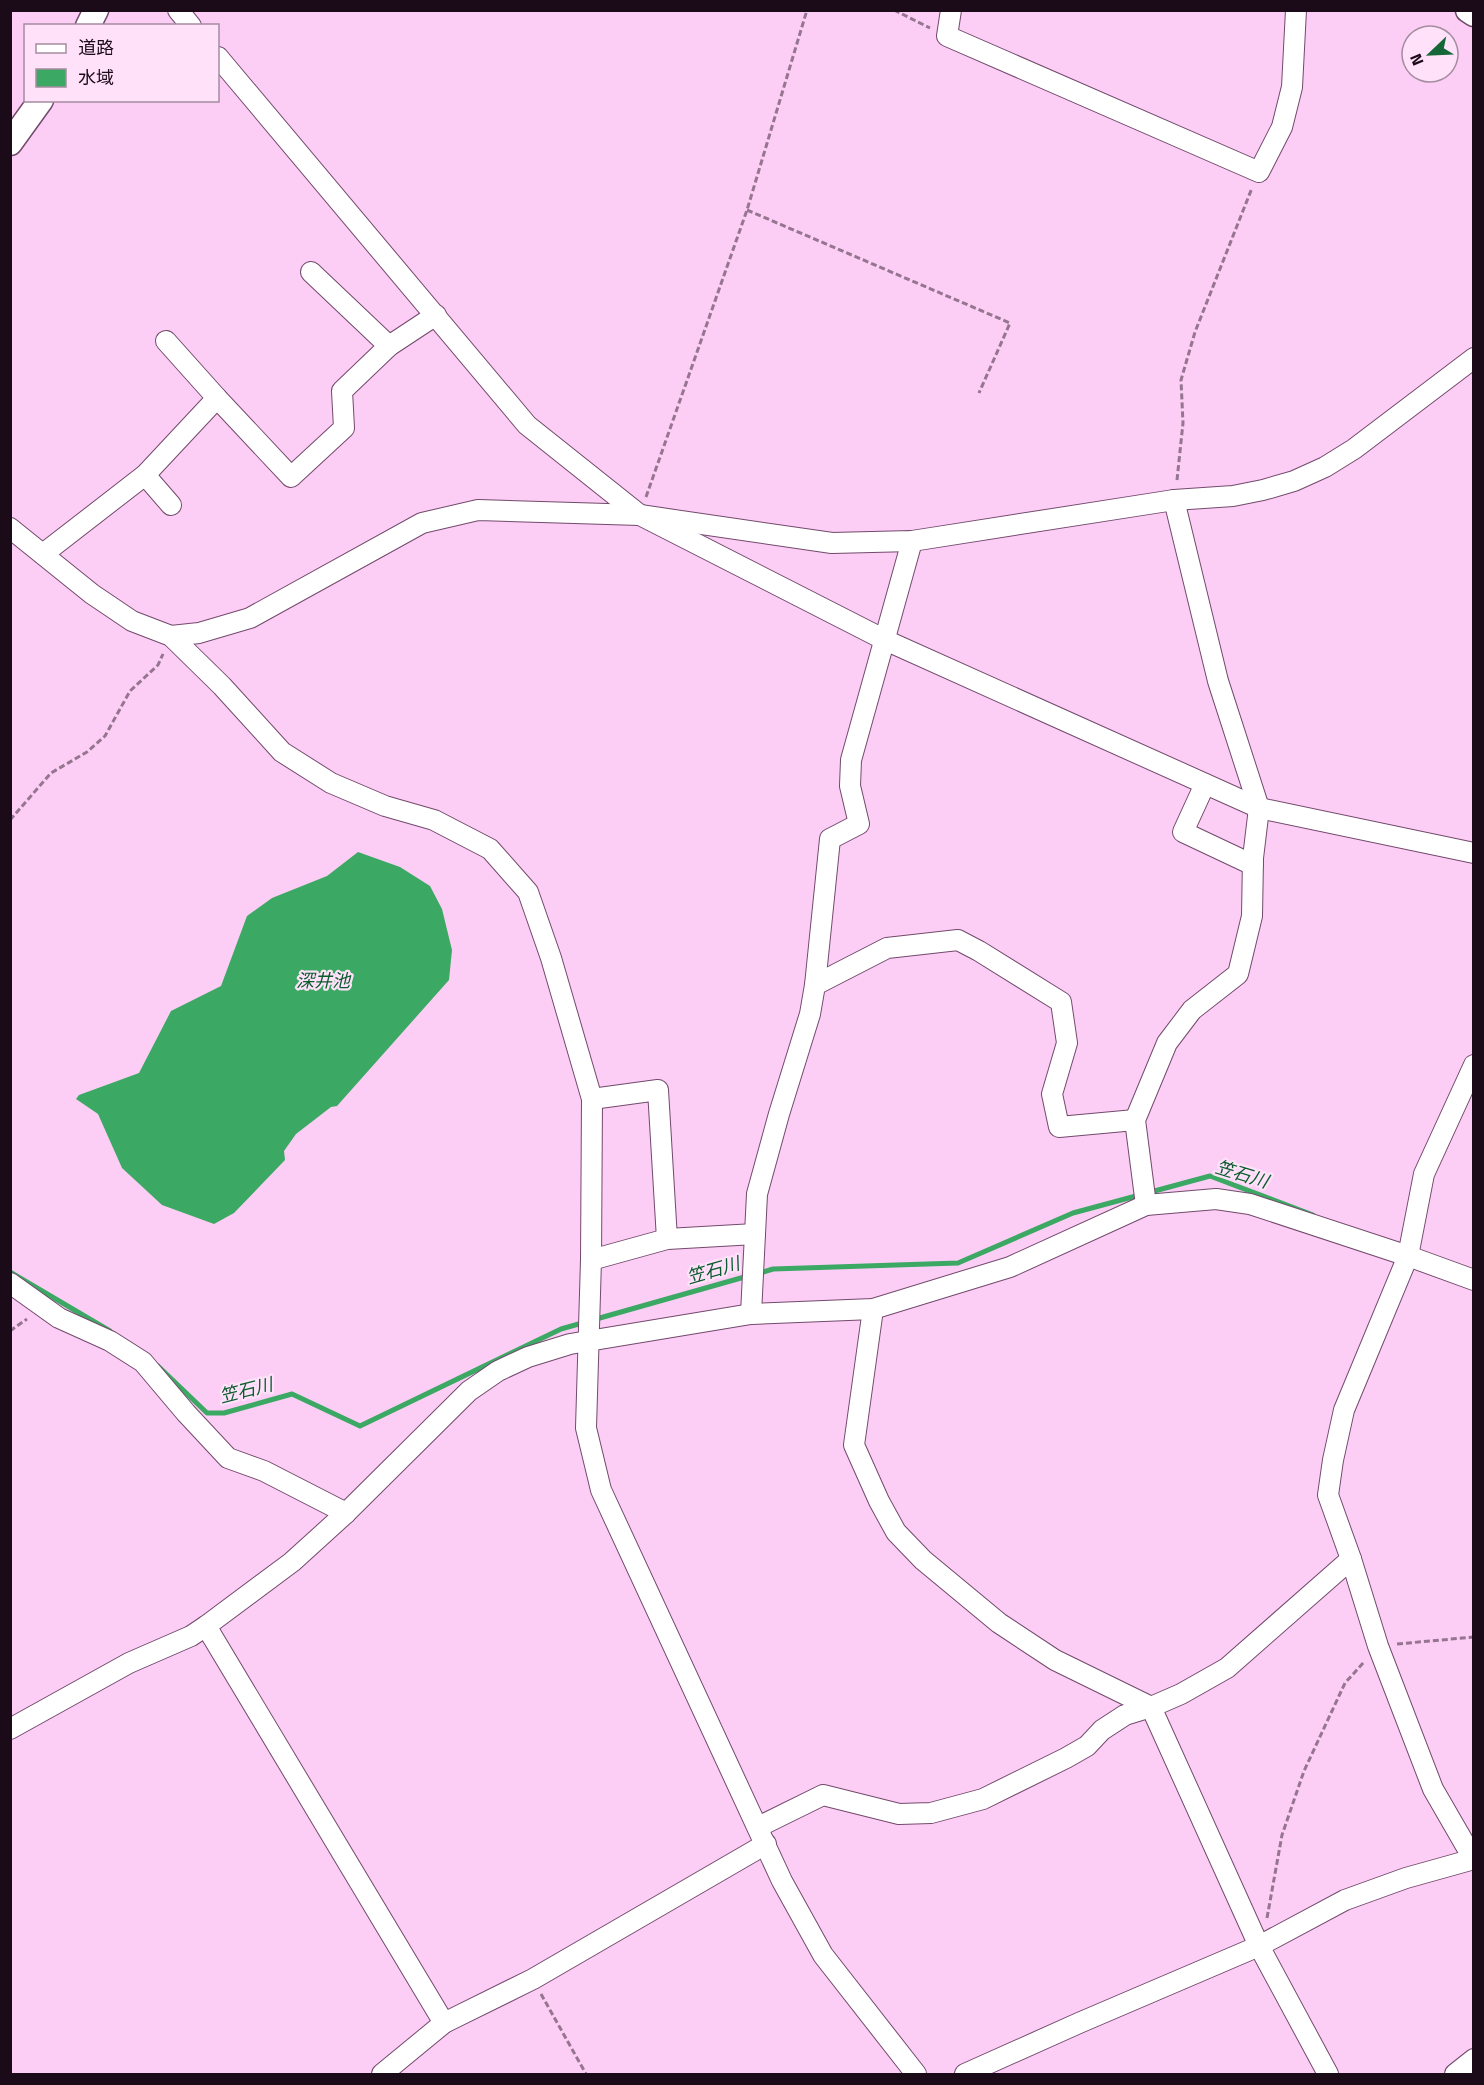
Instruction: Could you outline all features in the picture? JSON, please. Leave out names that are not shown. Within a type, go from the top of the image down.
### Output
[{"type":"main road","points":[[89,24],[96,10]]},
{"type":"main road","points":[[1468,10],[1473,14]]},
{"type":"main road","points":[[10,143],[40,102]]},
{"type":"street","points":[[178,10],[189,24]]},
{"type":"street","points":[[951,10],[947,36],[1259,172],[1282,127],[1292,87],[1296,10]]},
{"type":"street","points":[[219,58],[527,425],[640,515],[885,640],[1259,808],[1473,853]]},
{"type":"street","points":[[311,272],[389,346]]},
{"type":"street","points":[[166,340],[291,477],[344,428],[342,392],[389,346],[436,315]]},
{"type":"street","points":[[171,636],[199,633],[250,618],[422,523],[478,510],[640,515],[832,543],[912,541],[1174,500],[1233,496],[1263,490],[1294,481],[1325,467],[1354,449],[1473,358]]},
{"type":"street","points":[[43,554],[145,475],[217,398]]},
{"type":"street","points":[[145,475],[171,506]]},
{"type":"street","points":[[1146,1205],[1135,1120],[1167,1043],[1192,1010],[1238,974],[1252,916],[1253,865],[1259,808],[1218,681],[1174,500]]},
{"type":"street","points":[[10,528],[92,594],[132,621],[171,636],[222,686],[282,752],[331,783],[385,806],[434,820],[490,849],[528,892],[551,958],[592,1100],[591,1260],[586,1428],[601,1490],[782,1881],[823,1955],[916,2074]]},
{"type":"street","points":[[751,1314],[757,1194],[810,1014],[830,839],[860,824],[850,786],[851,760],[912,541]]},
{"type":"street","points":[[1205,784],[1183,832],[1253,865]]},
{"type":"street","points":[[815,985],[887,948],[958,940],[1061,1002],[1067,1042],[1052,1094],[1059,1127],[1135,1120]]},
{"type":"street","points":[[965,2074],[1259,1946],[1345,1900],[1406,1878],[1473,1860],[1433,1789],[1378,1646],[1328,1495],[1344,1410],[1408,1256],[1424,1174],[1473,1065]]},
{"type":"street","points":[[592,1100],[658,1090],[667,1239]]},
{"type":"street","points":[[10,1729],[129,1664],[191,1636],[206,1626],[292,1562],[346,1513],[469,1391],[498,1371],[528,1357],[570,1344],[751,1314],[873,1309],[1010,1267],[1146,1205],[1216,1199],[1250,1204],[1473,1280]]},
{"type":"street","points":[[591,1260],[667,1239],[755,1234]]},
{"type":"street","points":[[10,1283],[60,1318],[110,1341],[143,1362],[228,1458],[264,1471],[346,1513]]},
{"type":"street","points":[[873,1309],[854,1445],[879,1501],[896,1532],[923,1560],[999,1623],[1055,1660],[1151,1707],[1259,1946],[1328,2074]]},
{"type":"street","points":[[382,2074],[444,2023],[533,1979],[762,1836],[823,1795],[899,1814],[931,1813],[983,1798],[1066,1758],[1087,1746],[1102,1730],[1125,1715],[1181,1694],[1227,1668],[1351,1559]]},
{"type":"street","points":[[206,1626],[444,2023]]},
{"type":"street","points":[[1455,2074],[1473,2059]]},
{"type":"path","points":[[640,515],[747,210],[807,10]]},
{"type":"path","points":[[894,10],[947,36]]},
{"type":"path","points":[[1174,500],[1183,423],[1181,380],[1195,332],[1259,172]]},
{"type":"path","points":[[747,210],[1010,323],[979,393]]},
{"type":"path","points":[[10,820],[51,773],[87,752],[105,736],[130,691],[158,665],[171,636]]},
{"type":"path","points":[[1259,1946],[1267,1918],[1282,1835],[1304,1771],[1345,1683],[1378,1646],[1473,1637]]},
{"type":"path","points":[[533,1979],[586,2074]]},
{"type":"water","name":"深井池","points":[[358,852],[400,867],[430,886],[442,909],[452,950],[449,980],[337,1106],[331,1107],[296,1134],[284,1151],[285,1160],[234,1213],[214,1224],[162,1205],[122,1168],[98,1114],[76,1099],[79,1095],[139,1073],[171,1011],[221,986],[247,916],[272,898],[327,876]]},
{"type":"waterway","name":"笠石川","points":[[757,1274],[773,1269],[958,1263],[1073,1213],[1210,1176],[1313,1215]]},
{"type":"waterway","name":"笠石川","points":[[10,1272],[110,1331]]},
{"type":"waterway","name":"笠石川","points":[[158,1366],[207,1413],[224,1413],[292,1394],[360,1426],[561,1329],[748,1276]]}]
